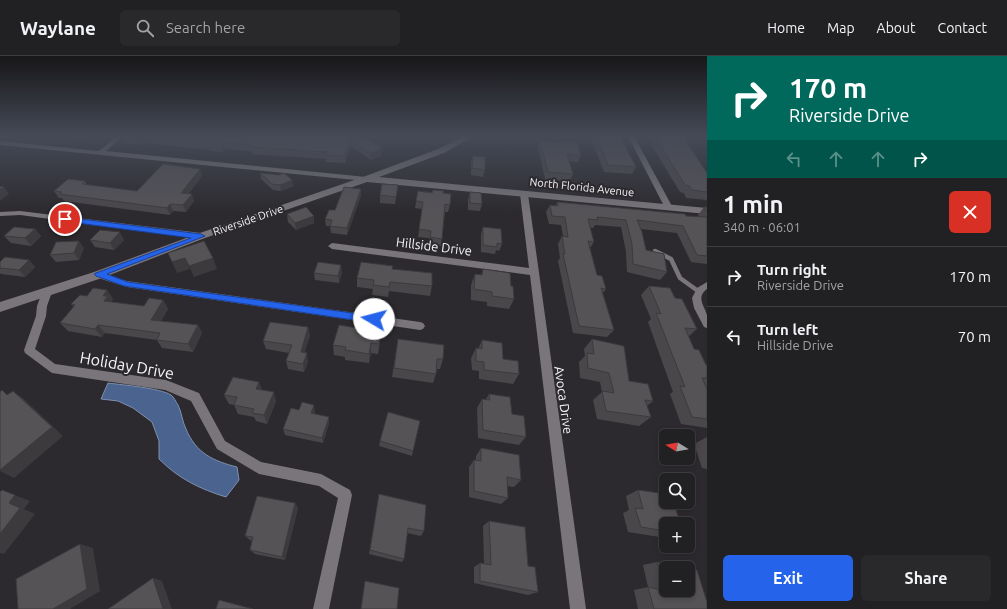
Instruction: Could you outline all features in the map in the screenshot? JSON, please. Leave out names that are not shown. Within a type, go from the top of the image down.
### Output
[{"type":"street","name":"North Florida Avenue","points":[[190,162],[707,211]]},
{"type":"street","name":"Riverside Drive","points":[[0,307],[98,274],[411,162]]},
{"type":"street","points":[[645,162],[669,208]]},
{"type":"street","points":[[394,168],[410,183]]},
{"type":"street","name":"Avoca Drive","points":[[524,194],[578,609]]},
{"type":"street","points":[[0,214],[20,214],[201,236]]},
{"type":"street","name":"Hillside Drive","points":[[332,246],[533,272]]},
{"type":"street","points":[[98,274],[127,284],[420,326]]},
{"type":"street","points":[[707,285],[698,291],[696,297],[697,304],[707,324]]},
{"type":"street","name":"Holiday Drive","points":[[47,292],[42,306],[41,316],[29,350],[52,368],[166,385],[195,397],[221,445],[258,468],[321,480],[345,495],[322,609]]},
{"type":"lane","points":[[656,251],[671,259],[676,273],[681,280],[698,291]]},
{"type":"water","points":[[108,383],[159,390],[172,396],[179,408],[190,437],[200,450],[213,459],[237,467],[239,480],[226,497],[182,478],[159,459],[159,441],[152,422],[133,408],[118,401],[101,399]]},
{"type":"building","points":[[473,162],[485,162],[485,170],[472,168]]},
{"type":"building","points":[[545,162],[569,162],[573,174],[548,172]]},
{"type":"building","points":[[607,162],[633,162],[636,167],[608,165]]},
{"type":"building","points":[[671,162],[700,162],[707,173],[707,192],[692,190],[689,186],[685,185]]},
{"type":"building","points":[[163,164],[200,169],[181,193],[192,194],[183,205],[170,204],[167,208],[59,194],[62,192],[54,191],[68,179],[85,181],[82,184],[137,191]]},
{"type":"building","points":[[260,173],[279,175],[284,173],[292,180],[280,185],[272,184]]},
{"type":"building","points":[[382,184],[398,185],[396,197],[380,195]]},
{"type":"building","points":[[344,187],[361,189],[347,228],[330,226],[332,220],[325,219],[329,210],[335,210]]},
{"type":"building","points":[[433,190],[444,191],[443,193],[451,194],[450,205],[445,204],[442,239],[430,237],[431,231],[419,229],[423,202],[416,201],[418,191],[432,193]]},
{"type":"building","points":[[470,192],[481,193],[482,204],[470,203]]},
{"type":"building","points":[[557,202],[707,217],[707,256],[697,255],[683,226],[637,220],[642,232],[646,250],[664,254],[667,272],[633,264],[632,244],[626,220],[597,217],[598,220],[588,219],[594,242],[588,241],[597,275],[602,276],[606,289],[601,288],[614,330],[579,326],[563,254],[565,254],[562,236],[568,237],[565,217],[552,216],[550,205],[558,206]]},
{"type":"building","points":[[306,207],[314,216],[295,223],[287,214]]},
{"type":"building","points":[[14,227],[35,229],[25,238],[4,236]]},
{"type":"building","points":[[483,227],[501,229],[502,244],[497,243],[497,247],[483,245]]},
{"type":"building","points":[[100,230],[120,232],[110,243],[90,240]]},
{"type":"building","points":[[79,241],[74,253],[50,255],[56,242]]},
{"type":"building","points":[[204,241],[213,258],[189,266],[185,258],[172,262],[168,253]]},
{"type":"building","points":[[5,257],[29,260],[19,270],[0,268],[0,262]]},
{"type":"building","points":[[318,262],[341,265],[338,276],[314,273]]},
{"type":"building","points":[[361,262],[393,266],[392,269],[432,273],[432,286],[390,282],[389,287],[373,285],[374,280],[357,278]]},
{"type":"building","points":[[483,269],[510,273],[514,299],[492,296],[492,292],[474,289],[475,274],[482,275]]},
{"type":"building","points":[[649,286],[670,288],[675,298],[682,299],[697,329],[685,328],[694,349],[699,350],[707,365],[707,378],[702,378],[707,389],[707,419],[692,417],[680,386],[685,387],[656,313],[661,314]]},
{"type":"building","points":[[93,288],[107,290],[103,296],[108,296],[104,301],[144,306],[149,298],[163,300],[151,320],[198,325],[188,344],[157,340],[160,333],[98,325],[95,329],[60,323],[75,305],[71,304],[80,295],[87,296]]},
{"type":"building","points":[[270,322],[308,327],[301,352],[307,353],[303,364],[286,361],[292,345],[263,341]]},
{"type":"building","points":[[339,325],[381,332],[379,344],[371,343],[369,354],[345,350],[346,347],[333,345]]},
{"type":"building","points":[[398,339],[444,345],[443,359],[437,359],[436,374],[394,368]]},
{"type":"building","points":[[592,339],[624,346],[629,381],[648,384],[653,401],[645,400],[651,417],[606,411],[602,391],[614,393],[609,373],[588,368],[587,353],[594,354]]},
{"type":"building","points":[[482,340],[502,343],[503,359],[518,361],[519,374],[484,370],[484,362],[476,361],[476,348],[482,349]]},
{"type":"building","points":[[233,377],[259,382],[256,389],[274,392],[264,415],[252,413],[254,409],[234,405],[237,397],[224,395]]},
{"type":"building","points":[[2,390],[7,395],[13,391],[52,427],[0,470],[0,392]]},
{"type":"building","points":[[489,394],[510,397],[512,414],[524,416],[526,437],[483,430],[482,399],[490,400]]},
{"type":"building","points":[[302,402],[314,405],[311,413],[329,417],[322,438],[283,429],[291,408],[299,410]]},
{"type":"building","points":[[388,412],[420,421],[413,451],[380,441]]},
{"type":"building","points":[[481,448],[519,455],[521,480],[507,477],[508,498],[474,491],[474,460],[481,461]]},
{"type":"building","points":[[2,490],[15,495],[9,503],[20,508],[0,534],[0,492]]},
{"type":"building","points":[[638,490],[659,493],[659,509],[676,509],[678,517],[659,517],[659,530],[641,527],[635,508],[643,509]]},
{"type":"building","points":[[379,494],[426,505],[424,531],[408,528],[404,559],[370,550]]},
{"type":"building","points":[[257,496],[295,503],[282,557],[250,550],[253,537],[245,536]]},
{"type":"building","points":[[489,521],[525,527],[528,566],[535,567],[538,592],[480,581],[480,563],[491,565]]},
{"type":"building","points":[[80,544],[87,589],[53,609],[18,609],[16,579]]},
{"type":"building","points":[[695,570],[697,570],[707,602],[707,609],[654,609],[648,587],[659,590],[659,597],[695,597]]},
{"type":"building","points":[[153,578],[163,609],[108,609]]},
{"type":"building","points":[[365,581],[399,588],[397,609],[361,609]]},
{"type":"building","points":[[219,600],[253,609],[216,609]]},
{"type":"route","points":[[65,219],[201,236],[98,274],[127,284],[374,319]]}]
